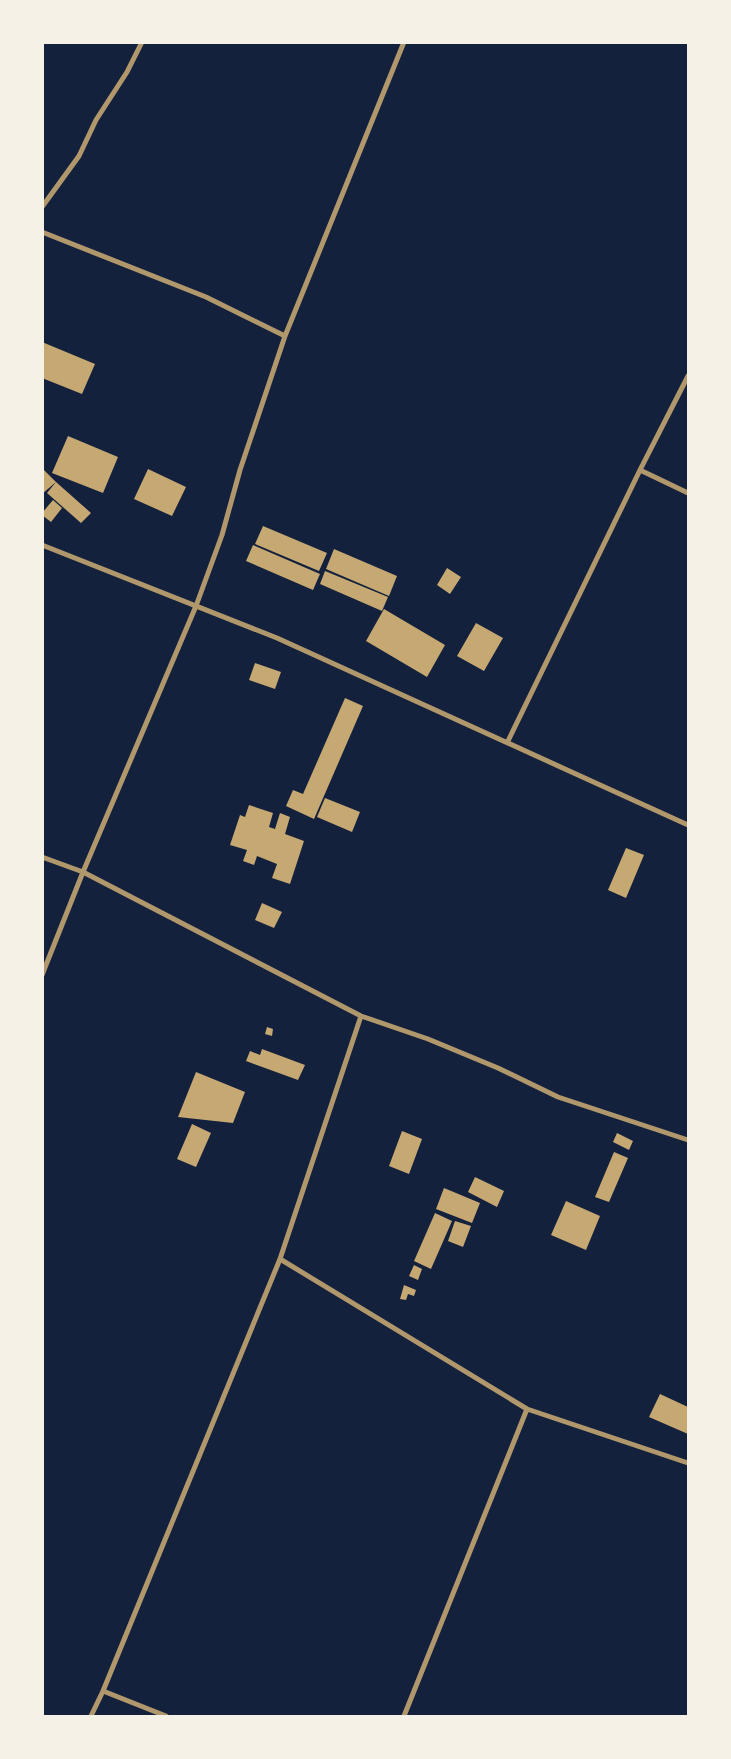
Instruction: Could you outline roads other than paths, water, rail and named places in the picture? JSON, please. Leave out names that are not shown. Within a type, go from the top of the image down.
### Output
[{"type":"street","points":[[42,207],[79,156],[96,120],[127,72],[142,42]]},
{"type":"street","points":[[42,975],[83,872],[196,606],[222,535],[240,470],[284,336],[404,42]]},
{"type":"street","points":[[42,232],[206,297],[284,336]]},
{"type":"street","points":[[508,742],[640,470],[688,376]]},
{"type":"street","points":[[640,470],[688,493]]},
{"type":"street","points":[[42,545],[277,638],[688,825]]},
{"type":"street","points":[[42,857],[83,872],[362,1016],[498,1068],[558,1097],[688,1140]]},
{"type":"street","points":[[91,1716],[280,1259],[362,1016]]},
{"type":"street","points":[[280,1259],[527,1409],[688,1462]]},
{"type":"street","points":[[404,1716],[527,1409]]},
{"type":"street","points":[[103,1690],[166,1716]]}]
